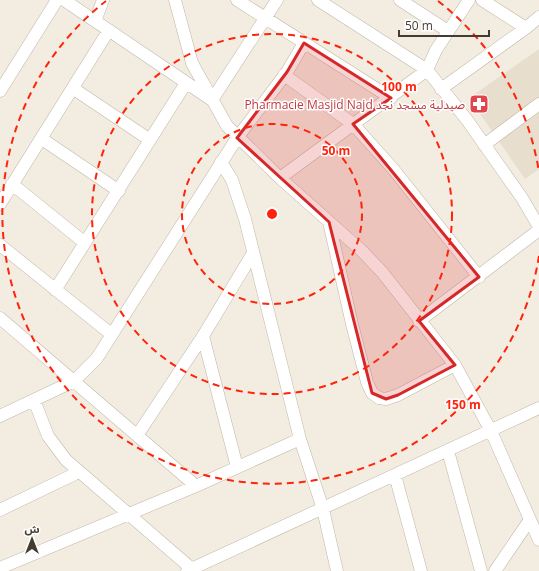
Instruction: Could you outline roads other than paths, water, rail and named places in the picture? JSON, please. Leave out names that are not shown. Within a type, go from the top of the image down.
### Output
[{"type":"street","points":[[2,82],[57,0]]},
{"type":"street","points":[[64,0],[212,100]]},
{"type":"street","points":[[95,21],[103,0]]},
{"type":"street","points":[[175,0],[192,63],[227,126],[237,138],[382,272],[455,365],[491,431],[539,540]]},
{"type":"street","points":[[237,0],[391,98]]},
{"type":"street","points":[[212,100],[277,0]]},
{"type":"street","points":[[318,0],[426,70],[467,120],[522,198],[539,229],[479,277],[419,321]]},
{"type":"street","points":[[400,0],[448,30]]},
{"type":"street","points":[[280,178],[391,98],[426,70],[448,30],[469,0]]},
{"type":"street","points":[[482,0],[526,28]]},
{"type":"street","points":[[441,89],[539,17]]},
{"type":"street","points":[[0,204],[74,89],[109,30]]},
{"type":"street","points":[[0,416],[74,381],[97,358],[237,138],[284,75],[304,43]]},
{"type":"street","points":[[284,75],[353,124],[394,170],[479,277]]},
{"type":"street","points":[[55,290],[186,83]]},
{"type":"street","points":[[74,89],[150,140]]},
{"type":"street","points":[[484,145],[539,104]]},
{"type":"street","points":[[42,139],[119,191]]},
{"type":"street","points":[[222,162],[232,180],[238,196],[300,439],[323,509],[337,571]]},
{"type":"street","points":[[12,184],[85,244]]},
{"type":"street","points":[[329,222],[354,331],[367,382],[372,393],[379,398],[386,399],[398,395],[455,365]]},
{"type":"street","points":[[0,245],[111,334]]},
{"type":"street","points":[[138,434],[203,336],[252,253]]},
{"type":"street","points":[[2,324],[138,434],[196,486]]},
{"type":"street","points":[[203,336],[238,467]]},
{"type":"street","points":[[34,400],[55,448],[79,472],[196,569],[539,408]]},
{"type":"street","points":[[0,568],[196,486],[300,439]]},
{"type":"street","points":[[448,451],[481,571]]},
{"type":"street","points":[[0,510],[79,472]]},
{"type":"street","points":[[395,476],[422,571]]},
{"type":"street","points":[[495,571],[530,521]]},
{"type":"place","name":"Pharmacie Masjid Najd صيدلية مسجد نجد","points":[[479,104]]}]
